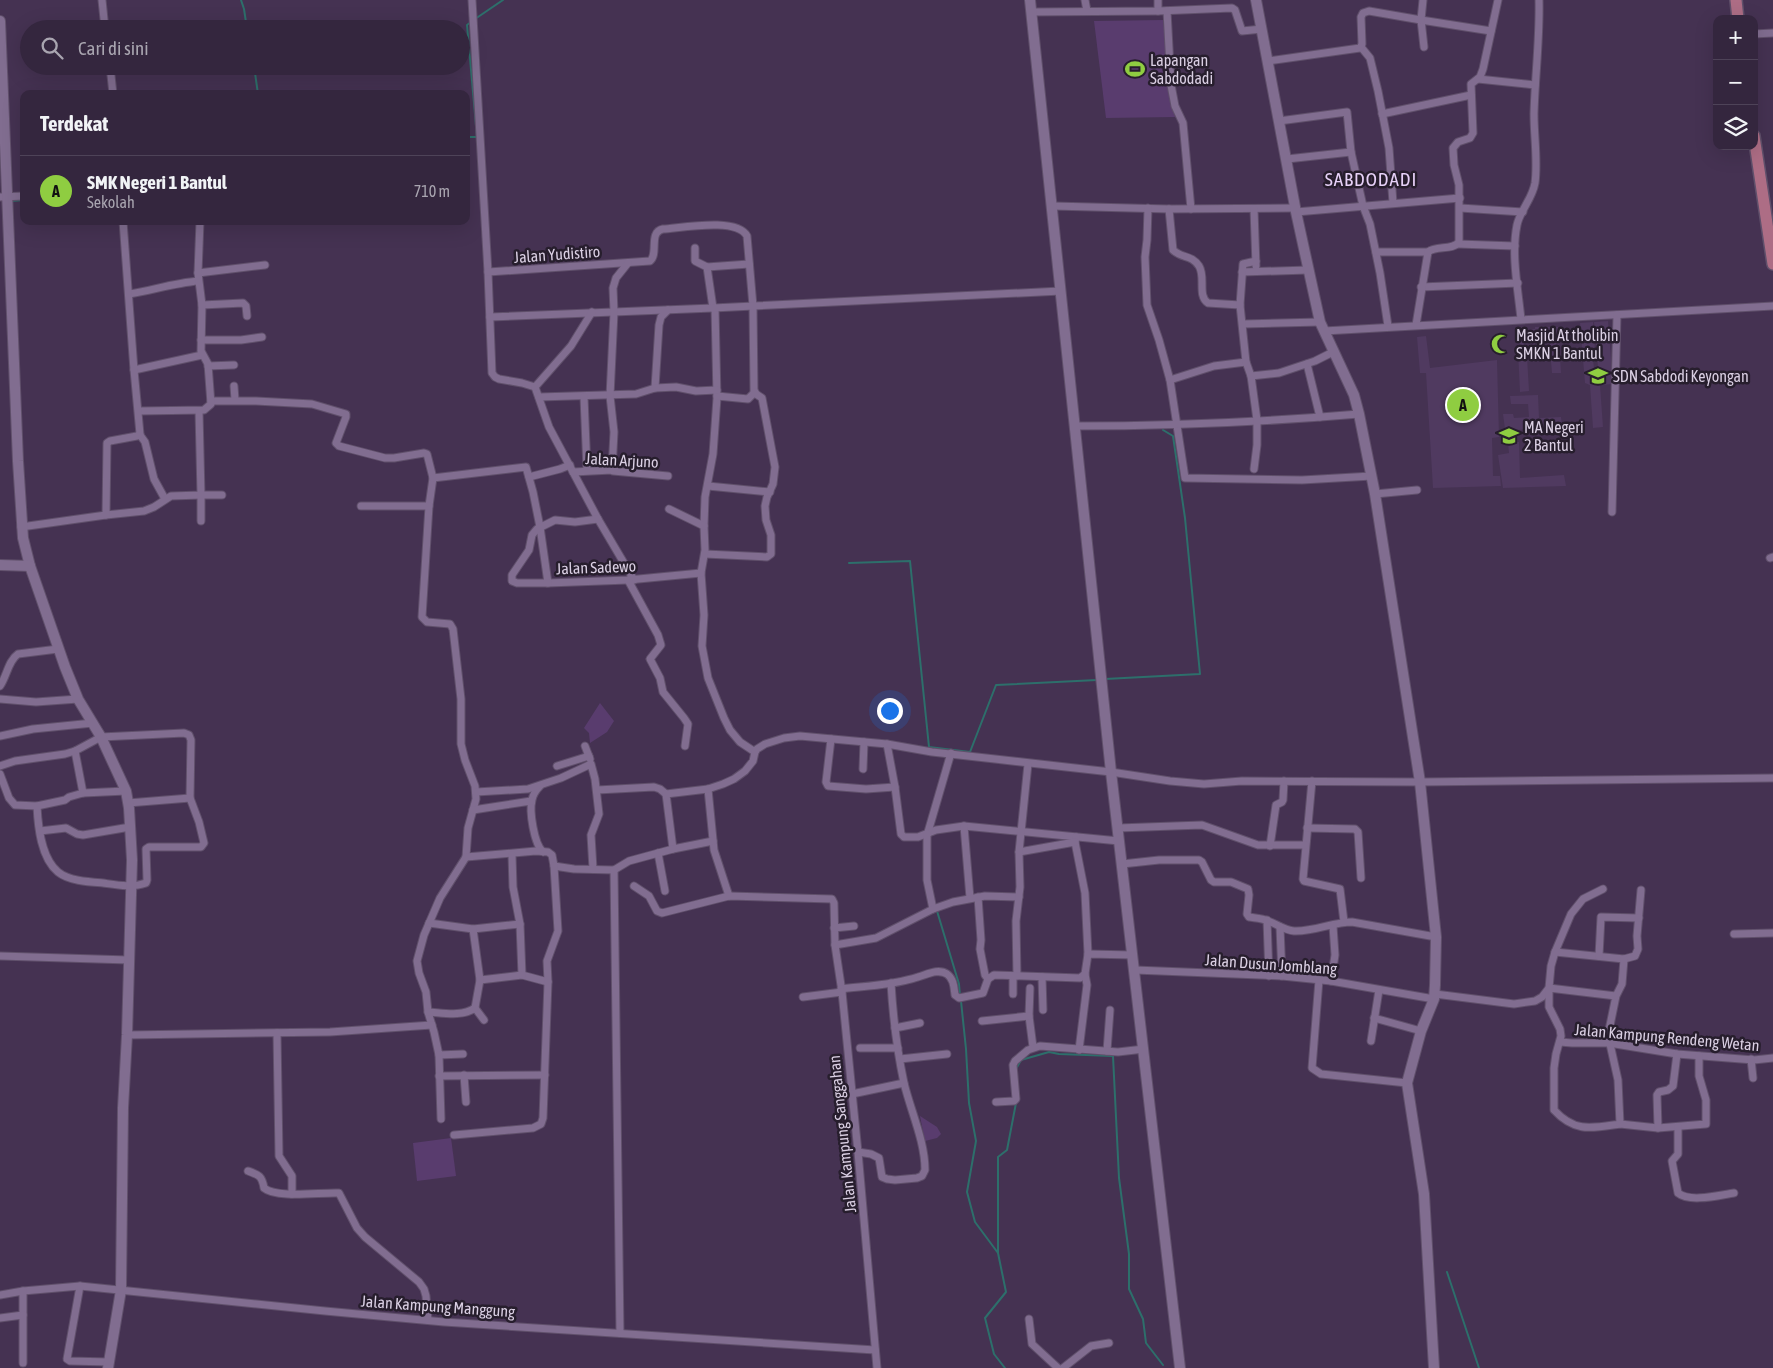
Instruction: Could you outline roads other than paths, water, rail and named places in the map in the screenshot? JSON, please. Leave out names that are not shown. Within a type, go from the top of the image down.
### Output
[{"type":"main road","points":[[1736,0],[1738,15]]},
{"type":"main road","points":[[1756,150],[1773,264]]},
{"type":"street","points":[[102,0],[104,20]]},
{"type":"street","points":[[472,0],[494,376],[498,379],[522,382],[535,387],[549,427],[658,634],[661,645],[650,659],[660,678],[662,689],[688,724],[685,746]]},
{"type":"street","points":[[1030,0],[1111,772],[1180,1368]]},
{"type":"street","points":[[1086,0],[1087,11]]},
{"type":"street","points":[[1158,0],[1158,11]]},
{"type":"street","points":[[1256,0],[1308,270],[1322,326],[1354,395],[1359,414],[1375,494],[1420,782],[1436,937],[1434,996],[1407,1083],[1424,1194],[1434,1368]]},
{"type":"street","points":[[1423,0],[1421,20],[1424,47]]},
{"type":"street","points":[[1521,320],[1515,246],[1517,225],[1532,193],[1535,181],[1535,85],[1539,0]]},
{"type":"street","points":[[1458,244],[1460,240],[1460,198],[1459,179],[1454,165],[1453,148],[1458,142],[1470,138],[1473,133],[1471,84],[1478,79],[1484,65],[1498,2]]},
{"type":"street","points":[[1031,12],[1166,11],[1232,8],[1235,10],[1242,31],[1262,29]]},
{"type":"street","points":[[1166,11],[1171,85],[1175,106],[1183,124],[1191,209]]},
{"type":"street","points":[[1393,204],[1389,148],[1370,58],[1361,47],[1361,17],[1366,12],[1491,31]]},
{"type":"street","points":[[0,21],[5,200],[21,526],[30,566],[58,649],[78,699],[101,737],[126,791],[130,827],[132,860],[123,1108],[121,1290],[108,1365],[69,1364],[67,1357],[80,1286]]},
{"type":"street","points":[[1758,34],[1773,33]]},
{"type":"street","points":[[1268,61],[1358,49],[1361,47]]},
{"type":"street","points":[[111,75],[113,90]]},
{"type":"street","points":[[1478,79],[1535,85]]},
{"type":"street","points":[[1382,114],[1471,95]]},
{"type":"street","points":[[1279,121],[1348,112],[1351,152],[1362,206],[1368,218],[1382,278],[1388,326]]},
{"type":"street","points":[[1287,159],[1351,152]]},
{"type":"street","points":[[5,200],[20,197]]},
{"type":"street","points":[[1053,206],[1296,210],[1460,198]]},
{"type":"street","points":[[1148,208],[1145,257],[1147,305],[1162,347],[1170,380],[1185,478],[1302,480],[1372,476]]},
{"type":"street","points":[[1460,208],[1523,212]]},
{"type":"street","points":[[1170,209],[1174,250],[1178,254],[1193,258],[1201,269],[1205,301],[1208,303],[1240,306]]},
{"type":"street","points":[[1254,209],[1256,272]]},
{"type":"street","points":[[123,225],[140,435],[145,442],[154,479],[165,499]]},
{"type":"street","points":[[139,411],[208,409],[211,401],[208,366],[202,355],[201,340],[202,305],[198,277],[200,225]]},
{"type":"street","name":"Jalan Yudistiro","points":[[488,272],[652,261],[655,236],[659,230],[712,225],[732,226],[745,232],[750,264]]},
{"type":"street","points":[[1376,252],[1428,252],[1433,249],[1458,244],[1515,246]]},
{"type":"street","points":[[539,397],[610,396],[642,393],[654,388],[676,387],[748,399],[755,392],[750,264],[708,267],[695,261],[695,248]]},
{"type":"street","points":[[1416,325],[1428,252]]},
{"type":"street","points":[[1254,469],[1257,445],[1257,420],[1251,376],[1246,362],[1240,306],[1244,263],[1256,262]]},
{"type":"street","points":[[612,470],[614,432],[610,396],[614,312],[613,285],[618,275],[628,264]]},
{"type":"street","points":[[129,294],[166,287],[198,277],[265,265]]},
{"type":"street","points":[[708,267],[714,308],[717,393],[713,454],[705,497],[704,526],[706,539],[701,573],[704,615],[702,646],[708,678],[730,730],[740,742],[755,752]]},
{"type":"street","points":[[1242,272],[1308,270]]},
{"type":"street","points":[[1421,287],[1518,283]]},
{"type":"street","points":[[490,317],[1060,291]]},
{"type":"street","points":[[202,305],[243,303],[246,306],[247,316]]},
{"type":"street","points":[[1243,324],[1388,326],[1773,306]]},
{"type":"street","points":[[654,388],[659,325],[661,317],[668,310]]},
{"type":"street","points":[[535,387],[571,346],[592,312]]},
{"type":"street","points":[[1612,512],[1617,315]]},
{"type":"street","points":[[201,340],[241,340],[262,337]]},
{"type":"street","points":[[1251,376],[1279,374],[1333,352]]},
{"type":"street","points":[[134,370],[202,355]]},
{"type":"street","points":[[1170,380],[1214,366],[1246,362]]},
{"type":"street","points":[[1307,364],[1320,417]]},
{"type":"street","points":[[208,366],[234,365]]},
{"type":"street","points":[[234,386],[235,400]]},
{"type":"street","points":[[705,554],[770,556],[771,535],[766,520],[765,506],[774,478],[773,453],[762,398],[755,392]]},
{"type":"street","points":[[584,397],[587,470]]},
{"type":"street","points":[[211,401],[235,400],[312,404],[345,414],[346,418],[337,445],[385,458],[426,453],[433,478],[429,506],[422,617],[427,622],[450,624],[453,628],[461,699],[461,744],[476,792],[468,828],[466,858],[444,889],[429,923],[417,961],[426,992],[428,1012],[439,1055],[441,1119]]},
{"type":"street","points":[[200,410],[201,521]]},
{"type":"street","points":[[1075,426],[1176,425],[1359,414]]},
{"type":"street","points":[[106,516],[107,443],[140,435]]},
{"type":"street","points":[[433,478],[523,467],[527,468],[529,477]]},
{"type":"street","name":"Jalan Arjuno","points":[[529,477],[571,468],[668,476]]},
{"type":"street","name":"Jalan Sadewo","points":[[529,477],[540,527],[548,583],[631,580],[701,573]]},
{"type":"street","points":[[708,486],[770,492]]},
{"type":"street","points":[[1375,494],[1416,490]]},
{"type":"street","points":[[21,526],[144,511],[158,506],[165,499],[177,495],[222,495]]},
{"type":"street","points":[[361,506],[429,506]]},
{"type":"street","points":[[669,509],[704,526]]},
{"type":"street","points":[[548,583],[514,582],[511,578],[528,550],[534,532],[555,520],[575,522],[598,519]]},
{"type":"street","points":[[0,565],[30,566]]},
{"type":"street","points":[[0,686],[13,658],[18,654],[58,649]]},
{"type":"street","points":[[0,699],[17,702],[36,702],[78,699]]},
{"type":"street","points":[[0,736],[33,729],[93,723]]},
{"type":"street","points":[[0,766],[15,761],[75,750],[101,737],[175,732],[189,734],[191,740],[190,798],[204,840],[202,846],[149,847],[146,849],[146,883],[131,886],[81,881],[59,873],[50,864],[40,831],[37,806]]},
{"type":"street","points":[[597,790],[654,787],[666,794],[708,789],[734,779],[753,761],[755,752],[765,744],[800,736],[887,744],[932,752],[1185,782],[1420,782],[1773,778]]},
{"type":"street","points":[[831,739],[826,782],[828,786],[866,789],[895,787]]},
{"type":"street","points":[[863,769],[864,742]]},
{"type":"street","points":[[887,744],[901,834],[904,836],[909,838],[964,826],[1021,831],[1075,840],[1119,841]]},
{"type":"street","points":[[585,746],[597,790],[598,819],[591,835],[590,845],[593,869]]},
{"type":"street","points":[[75,750],[84,793]]},
{"type":"street","points":[[934,910],[926,880],[930,832],[951,753]]},
{"type":"street","points":[[557,766],[589,756]]},
{"type":"street","points":[[476,792],[502,789],[522,790],[540,785],[591,764]]},
{"type":"street","points":[[1013,994],[1020,880],[1019,852],[1028,764]]},
{"type":"street","points":[[0,774],[11,802],[15,805],[37,806],[66,800],[69,797],[84,793],[126,791]]},
{"type":"street","points":[[1270,846],[1276,806],[1284,800],[1284,781]]},
{"type":"street","points":[[1312,781],[1306,828],[1304,881],[1340,888],[1344,922]]},
{"type":"street","points":[[540,785],[531,801],[533,825],[538,846],[542,852]]},
{"type":"street","points":[[634,886],[650,896],[657,911],[662,913],[729,896],[713,842],[708,789]]},
{"type":"street","points":[[666,794],[673,849]]},
{"type":"street","points":[[128,803],[190,798]]},
{"type":"street","points":[[473,810],[531,801]]},
{"type":"street","points":[[1118,828],[1202,825],[1251,844],[1270,846],[1305,845]]},
{"type":"street","points":[[964,826],[970,898]]},
{"type":"street","points":[[40,831],[66,828],[83,835],[130,827]]},
{"type":"street","points":[[1306,828],[1355,829],[1358,832],[1361,878]]},
{"type":"street","points":[[1019,852],[1075,840]]},
{"type":"street","points":[[1075,840],[1085,893],[1088,954],[1085,974],[1087,985],[1079,1050]]},
{"type":"street","points":[[554,866],[574,869],[614,870],[624,864],[673,849],[713,842]]},
{"type":"street","points":[[454,1135],[521,1130],[539,1125],[544,1112],[547,961],[558,931],[552,855],[548,852],[542,852],[466,858]]},
{"type":"street","points":[[658,854],[665,891]]},
{"type":"street","points":[[512,855],[513,887],[520,924],[522,975]]},
{"type":"street","points":[[1122,864],[1159,860],[1199,860],[1214,882],[1231,882],[1248,889],[1247,916],[1267,920],[1280,927],[1296,931],[1334,926],[1344,922],[1361,923],[1436,937]]},
{"type":"street","points":[[614,870],[620,1333]]},
{"type":"street","points":[[1602,889],[1589,895],[1578,904],[1571,914],[1551,966],[1549,1004],[1560,1028],[1560,1042],[1554,1068],[1554,1110],[1568,1122],[1582,1127],[1620,1124],[1658,1128],[1706,1124],[1706,1100],[1699,1076],[1699,1056]]},
{"type":"street","points":[[1555,952],[1624,960],[1635,956],[1638,952],[1641,890]]},
{"type":"street","name":"Jalan Kampung Sanggahan","points":[[729,896],[832,899],[834,903],[835,945],[858,1152],[877,1368]]},
{"type":"street","points":[[978,897],[980,949],[985,975],[988,979]]},
{"type":"street","points":[[835,945],[876,938],[945,904],[978,897],[1019,897]]},
{"type":"street","points":[[1599,956],[1601,917],[1639,918]]},
{"type":"street","points":[[1267,920],[1269,976]]},
{"type":"street","points":[[429,923],[473,930],[520,924]]},
{"type":"street","points":[[834,928],[854,926]]},
{"type":"street","points":[[1332,981],[1335,955],[1334,926]]},
{"type":"street","points":[[1280,927],[1282,976]]},
{"type":"street","points":[[473,930],[480,980],[475,1008],[484,1020]]},
{"type":"street","points":[[1734,934],[1773,933]]},
{"type":"street","points":[[1088,954],[1133,954]]},
{"type":"street","points":[[0,956],[129,960]]},
{"type":"street","points":[[1620,1124],[1618,1080],[1610,1043],[1609,1028],[1616,996],[1622,984],[1624,960]]},
{"type":"street","name":"Jalan Dusun Jomblang","points":[[1135,970],[1282,976],[1332,981],[1380,990],[1524,1004],[1542,997],[1549,988]]},
{"type":"street","points":[[803,998],[910,980],[930,973],[944,973],[950,977],[955,996],[961,997],[982,993],[988,979],[994,975],[1080,978],[1085,974]]},
{"type":"street","points":[[480,980],[522,975],[548,982]]},
{"type":"street","points":[[1042,977],[1044,1010]]},
{"type":"street","points":[[1319,980],[1313,1070],[1321,1074],[1407,1083]]},
{"type":"street","points":[[858,1152],[871,1154],[879,1158],[884,1179],[917,1178],[924,1174],[925,1166],[921,1143],[904,1083],[894,1028],[891,983]]},
{"type":"street","points":[[1030,988],[1029,1016],[1033,1048]]},
{"type":"street","points":[[1549,988],[1616,996]]},
{"type":"street","points":[[1371,1041],[1380,990]]},
{"type":"street","points":[[428,1012],[452,1014],[470,1011],[475,1008]]},
{"type":"street","points":[[1107,1051],[1110,1010]]},
{"type":"street","points":[[982,1021],[1029,1016]]},
{"type":"street","points":[[1374,1018],[1422,1031]]},
{"type":"street","points":[[894,1028],[920,1023]]},
{"type":"street","points":[[127,1035],[350,1031],[432,1025]]},
{"type":"street","points":[[277,1033],[280,1158],[292,1176],[292,1194]]},
{"type":"street","name":"Jalan Kampung Rendeng Wetan","points":[[1560,1042],[1610,1043],[1699,1056],[1752,1059],[1773,1058]]},
{"type":"street","points":[[996,1102],[1015,1100],[1013,1065],[1015,1061],[1033,1048],[1048,1046],[1107,1051],[1144,1049]]},
{"type":"street","points":[[860,1048],[898,1048]]},
{"type":"street","points":[[439,1055],[463,1054]]},
{"type":"street","points":[[900,1059],[947,1054]]},
{"type":"street","points":[[1658,1128],[1658,1093],[1668,1090],[1673,1086],[1677,1054]]},
{"type":"street","points":[[1752,1059],[1753,1078]]},
{"type":"street","points":[[439,1076],[545,1075]]},
{"type":"street","points":[[464,1076],[466,1102]]},
{"type":"street","points":[[852,1094],[904,1083]]},
{"type":"street","points":[[1678,1127],[1678,1154],[1672,1161],[1678,1193],[1685,1197],[1694,1198],[1734,1193]]},
{"type":"street","points":[[248,1172],[260,1175],[266,1190],[292,1194],[339,1193],[357,1228],[365,1237],[419,1282],[424,1289],[428,1320]]},
{"type":"street","name":"Jalan Kampung Manggung","points":[[0,1295],[80,1286],[428,1320],[875,1350]]},
{"type":"street","points":[[23,1291],[23,1363]]},
{"type":"street","points":[[0,1318],[23,1315]]},
{"type":"street","points":[[1029,1319],[1032,1344],[1058,1368]]},
{"type":"street","points":[[1063,1368],[1091,1346],[1110,1343]]},
{"type":"waterway","points":[[241,0],[246,20]]},
{"type":"waterway","points":[[475,19],[503,0]]},
{"type":"waterway","points":[[470,59],[477,137],[470,137]]},
{"type":"waterway","points":[[255,75],[257,90]]},
{"type":"waterway","points":[[10,201],[20,200]]},
{"type":"waterway","points":[[1105,679],[1200,674],[1185,518],[1173,436],[1163,430]]},
{"type":"waterway","points":[[849,563],[910,561],[929,747],[970,752],[996,685],[1097,680]]},
{"type":"waterway","points":[[937,911],[959,984],[960,996]]},
{"type":"waterway","points":[[961,1001],[969,1103],[976,1141],[967,1192],[975,1222],[998,1253],[1006,1292],[985,1318],[994,1354],[1005,1368]]},
{"type":"waterway","points":[[1016,1069],[1021,1060],[1049,1052],[1113,1056],[1119,1178],[1129,1254],[1129,1289],[1143,1319],[1146,1343],[1163,1365]]},
{"type":"waterway","points":[[998,1253],[998,1157],[1007,1150],[1016,1103]]},
{"type":"waterway","points":[[1447,1272],[1479,1368]]},
{"type":"place","name":"Lapangan Sabdodadi","points":[[1135,69]]},
{"type":"place","name":"Masjid At tholibin SMKN 1 Bantul","points":[[1501,344]]},
{"type":"place","name":"SDN Sabdodi Keyongan","points":[[1598,376]]},
{"type":"place","name":"SMK Negeri 1 Bantul","points":[[1463,405]]},
{"type":"place","name":"MA Negeri 2 Bantul","points":[[1509,436]]},
{"type":"district","name":"SABDODADI","points":[[1371,179]]}]
